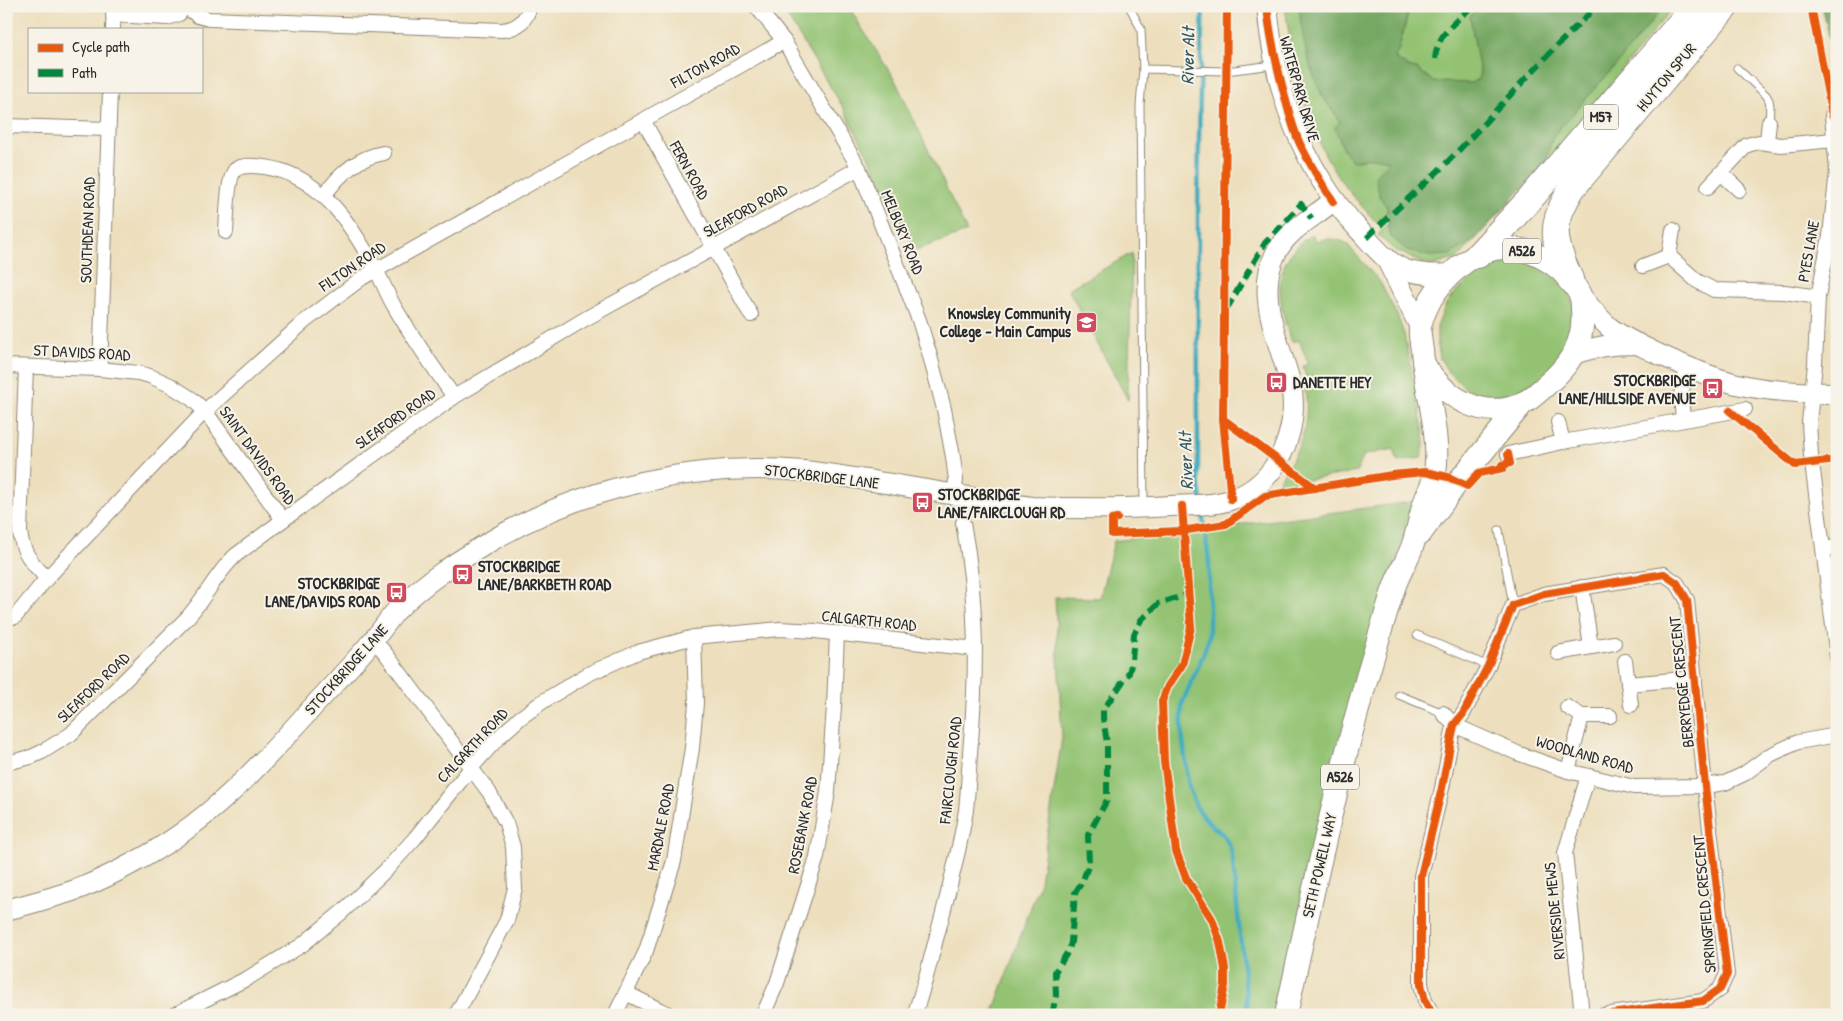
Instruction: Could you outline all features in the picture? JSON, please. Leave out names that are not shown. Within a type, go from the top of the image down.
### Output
[{"type":"highway","name":"HUYTON SPUR","points":[[1478,255],[1532,198],[1695,6]]},
{"type":"highway","name":"HUYTON SPUR","points":[[1575,287],[1562,262],[1555,238],[1556,224],[1563,203],[1580,180],[1726,6]]},
{"type":"main road","name":"WATERPARK DRIVE","points":[[1267,6],[1269,30],[1276,65],[1300,143],[1321,183],[1333,201]]},
{"type":"main road","points":[[1333,201],[1386,258],[1403,269],[1433,275],[1452,274]]},
{"type":"main road","name":"STOCKBRIDGE LANE","points":[[6,910],[67,894],[105,877],[134,863],[187,829],[211,811],[254,772],[374,640],[397,610],[432,580],[503,534],[537,516],[584,498],[661,478],[700,472],[758,469],[805,471],[1031,507],[1144,508],[1201,504],[1239,496],[1252,488],[1272,469],[1284,448],[1294,412],[1290,380],[1269,305],[1267,292],[1271,266],[1275,254],[1293,230],[1312,219],[1333,201]]},
{"type":"main road","name":"A526","points":[[1496,249],[1524,251],[1537,255],[1555,265],[1575,287],[1583,317],[1581,335],[1573,354],[1562,371],[1539,392],[1524,402],[1507,408],[1491,410],[1462,401],[1438,384],[1423,362],[1420,327],[1431,299],[1452,274],[1478,255],[1496,249]]},
{"type":"main road","points":[[1386,258],[1420,327]]},
{"type":"main road","points":[[1575,287],[1596,315],[1611,328],[1638,344],[1687,368],[1725,381],[1774,390],[1837,393]]},
{"type":"main road","points":[[1573,354],[1596,346],[1638,344]]},
{"type":"main road","name":"SETH POWELL WAY","points":[[1286,1015],[1323,846],[1347,750],[1395,586],[1413,545],[1424,504],[1435,474],[1434,432],[1423,362]]},
{"type":"main road","name":"SETH POWELL WAY","points":[[1413,545],[1457,483],[1524,402]]},
{"type":"street","points":[[113,28],[113,10],[168,18],[179,14],[186,7],[198,16],[209,19],[502,30],[514,28],[522,22],[530,6]]},
{"type":"street","name":"MELBURY ROAD","points":[[756,6],[784,41],[859,168],[919,320],[930,356],[944,409],[953,458],[956,480],[954,495]]},
{"type":"street","name":"FILTON ROAD","points":[[15,617],[47,578],[205,411],[304,322],[376,269],[784,41]]},
{"type":"street","name":"SOUTHDEAN ROAD","points":[[100,369],[110,92]]},
{"type":"street","name":"PYES LANE","points":[[1832,116],[1837,171],[1830,236],[1818,297],[1815,364],[1809,423],[1811,456],[1830,548],[1837,657]]},
{"type":"street","name":"FERN ROAD","points":[[643,120],[751,315]]},
{"type":"street","points":[[1767,142],[1769,122]]},
{"type":"street","points":[[6,126],[108,129]]},
{"type":"street","points":[[1708,187],[1747,145],[1767,142],[1781,145],[1834,140]]},
{"type":"street","points":[[324,196],[338,178],[357,162],[370,155],[384,153]]},
{"type":"street","points":[[226,232],[231,177],[237,168],[244,166],[278,169],[310,184],[324,196],[351,228],[376,269],[393,304],[422,351],[454,397]]},
{"type":"street","name":"SLEAFORD ROAD","points":[[6,763],[37,755],[71,734],[186,619],[202,601],[229,562],[283,520],[454,397],[585,319],[859,168]]},
{"type":"street","points":[[1721,173],[1739,190]]},
{"type":"street","points":[[1669,256],[1673,230]]},
{"type":"street","points":[[1669,256],[1698,281],[1714,290],[1785,292],[1818,297]]},
{"type":"street","points":[[1643,266],[1669,256]]},
{"type":"street","name":"ST DAVIDS ROAD","points":[[6,366],[128,371],[150,376],[181,391],[205,411]]},
{"type":"street","points":[[26,367],[20,532],[26,554],[47,578]]},
{"type":"street","points":[[1683,420],[1681,395],[1687,368]]},
{"type":"street","points":[[1508,454],[1563,442],[1746,409]]},
{"type":"street","name":"SAINT DAVIDS ROAD","points":[[205,411],[283,520]]},
{"type":"street","points":[[1558,422],[1563,442]]},
{"type":"street","name":"FAIRCLOUGH ROAD","points":[[914,1015],[921,996],[951,884],[966,810],[974,708],[975,649],[974,594],[970,557],[963,523]]},
{"type":"street","name":"BERRYEDGE CRESCENT","points":[[1513,605],[1544,594],[1664,574],[1677,583],[1687,600],[1705,786]]},
{"type":"street","points":[[1582,588],[1590,647]]},
{"type":"street","points":[[1433,1015],[1421,984],[1421,876],[1442,788],[1454,725],[1464,714],[1488,666],[1513,605]]},
{"type":"street","name":"CALGARTH ROAD","points":[[174,1015],[248,978],[302,945],[316,934],[388,868],[499,737],[520,718],[545,700],[581,678],[638,652],[694,637],[780,629],[837,633],[975,649]]},
{"type":"street","name":"ROSEBANK ROAD","points":[[763,1015],[777,983],[817,857],[828,792],[837,633]]},
{"type":"street","name":"MARDALE ROAD","points":[[615,1015],[646,951],[674,861],[692,748],[696,703],[694,637]]},
{"type":"street","points":[[374,640],[489,792],[506,823],[513,847],[515,888],[507,920],[456,1015]]},
{"type":"street","points":[[1558,653],[1614,643]]},
{"type":"street","points":[[1625,661],[1631,705]]},
{"type":"street","points":[[1628,684],[1695,678]]},
{"type":"street","points":[[1567,707],[1582,716],[1610,716]]},
{"type":"street","name":"WOODLAND ROAD","points":[[1443,713],[1454,725],[1517,753],[1568,771],[1634,787],[1705,786],[1726,783],[1744,774],[1770,755],[1798,742],[1837,735]]},
{"type":"street","points":[[1568,771],[1582,716]]},
{"type":"street","name":"RIVERSIDE MEWS","points":[[1582,1015],[1566,853],[1588,776]]},
{"type":"street","name":"SPRINGFIELD CRESCENT","points":[[1604,1015],[1703,1001],[1720,990],[1727,974],[1705,786]]},
{"type":"street","points":[[626,993],[670,1015]]},
{"type":"lane","points":[[1130,6],[1141,29],[1143,69],[1140,106],[1144,508]]},
{"type":"lane","points":[[1143,69],[1226,71],[1276,65]]},
{"type":"lane","points":[[1736,68],[1766,95],[1769,100],[1769,122]]},
{"type":"lane","points":[[1499,530],[1513,605]]},
{"type":"lane","points":[[1417,635],[1488,666]]},
{"type":"lane","points":[[1399,695],[1443,713]]},
{"type":"green space","points":[[781,6],[848,6],[896,82],[967,232],[916,250],[844,109]]},
{"type":"green space","points":[[1285,6],[1299,6],[1302,29],[1322,96],[1336,115],[1361,161],[1375,157],[1389,161],[1380,170],[1380,197],[1387,207],[1387,212],[1377,223],[1342,182],[1319,142],[1310,120],[1297,75]]},
{"type":"green space","points":[[1299,6],[1416,6],[1407,15],[1398,52],[1395,56],[1396,60],[1410,68],[1417,69],[1434,82],[1471,83],[1479,79],[1480,73],[1470,16],[1480,6],[1664,6],[1615,66],[1553,136],[1546,160],[1538,172],[1472,241],[1450,255],[1430,256],[1407,250],[1389,235],[1387,207],[1380,197],[1375,177],[1389,161],[1375,158],[1352,161],[1343,149],[1335,127],[1340,122],[1323,96],[1313,75],[1304,41]]},
{"type":"green space","points":[[1416,6],[1480,6],[1470,16],[1480,73],[1479,79],[1471,83],[1434,82],[1417,69],[1398,62],[1395,56],[1398,52],[1408,15]]},
{"type":"green space","points":[[1664,6],[1674,6],[1556,152],[1458,258],[1434,265],[1421,263],[1392,248],[1378,235],[1388,223],[1389,235],[1407,250],[1430,256],[1549,146],[1553,136],[1615,66]]},
{"type":"green space","points":[[1822,6],[1829,6],[1831,14],[1837,54],[1837,71]]},
{"type":"green space","points":[[1312,234],[1316,241],[1331,239],[1346,243],[1380,282],[1397,315],[1404,334],[1425,442],[1421,458],[1398,462],[1394,449],[1364,455],[1357,472],[1281,484],[1279,487],[1275,486],[1284,474],[1302,438],[1306,412],[1304,383],[1307,381],[1303,366],[1308,364],[1299,340],[1292,342],[1290,340],[1282,309],[1280,282],[1283,269],[1289,257],[1298,245]]},
{"type":"green space","points":[[1132,253],[1128,400],[1068,289]]},
{"type":"green space","points":[[1509,258],[1532,260],[1568,288],[1575,311],[1565,353],[1534,383],[1521,391],[1504,396],[1489,396],[1462,386],[1448,372],[1440,358],[1437,327],[1446,304],[1452,296],[1482,269],[1499,260]]},
{"type":"green space","points":[[1412,502],[1327,807],[1279,1015],[992,1015],[1040,882],[1062,738],[1055,597],[1100,598],[1114,541]]},
{"type":"waterway","name":"River Alt","points":[[1201,500],[1198,478],[1198,242],[1203,6]]},
{"type":"waterway","name":"River Alt","points":[[1202,510],[1209,561],[1209,637],[1182,704],[1182,734],[1189,788],[1197,808],[1208,822],[1223,835],[1229,844],[1232,854],[1248,1015]]},
{"type":"marked path","points":[[1435,59],[1436,50],[1443,35],[1473,6]]},
{"type":"marked path","points":[[1367,238],[1449,160],[1597,6]]},
{"type":"marked path","points":[[1226,310],[1265,243],[1301,204],[1312,219]]},
{"type":"marked path","points":[[1052,1015],[1056,995],[1055,972],[1069,950],[1075,893],[1082,882],[1089,864],[1088,835],[1107,800],[1107,743],[1103,710],[1129,673],[1134,634],[1141,620],[1158,604],[1189,594]]},
{"type":"cycle path","points":[[1227,6],[1223,419],[1231,499]]},
{"type":"cycle path","points":[[1267,6],[1277,63],[1293,127],[1308,159],[1333,201]]},
{"type":"cycle path","points":[[1811,6],[1832,115]]},
{"type":"cycle path","points":[[1730,411],[1795,465],[1837,460]]},
{"type":"cycle path","points":[[1223,419],[1315,488]]},
{"type":"cycle path","points":[[1117,518],[1112,519],[1112,534],[1181,531],[1226,524],[1265,496],[1392,475],[1425,472],[1448,477],[1467,486],[1479,473],[1503,468],[1502,465],[1510,463],[1508,454]]},
{"type":"cycle path","points":[[1182,506],[1191,627],[1182,665],[1168,686],[1162,701],[1164,761],[1176,851],[1186,878],[1212,919],[1220,942],[1225,969],[1225,985],[1219,1015]]},
{"type":"cycle path","points":[[1433,1015],[1425,1001],[1421,984],[1421,876],[1442,788],[1454,725],[1463,714],[1488,666],[1513,605],[1544,594],[1664,574],[1677,583],[1687,600],[1705,786],[1727,974],[1720,989],[1703,1001],[1604,1015]]},
{"type":"place","name":"Knowsley Community College - Main Campus","points":[[1087,322]]},
{"type":"place","name":"DANETTE HEY","points":[[1277,382]]},
{"type":"place","name":"STOCKBRIDGE LANE/HILLSIDE AVENUE","points":[[1712,389]]},
{"type":"place","name":"STOCKBRIDGE LANE/FAIRCLOUGH RD","points":[[922,503]]},
{"type":"place","name":"STOCKBRIDGE LANE/BARKBETH ROAD","points":[[462,575]]},
{"type":"place","name":"STOCKBRIDGE LANE/DAVIDS ROAD","points":[[396,592]]}]
